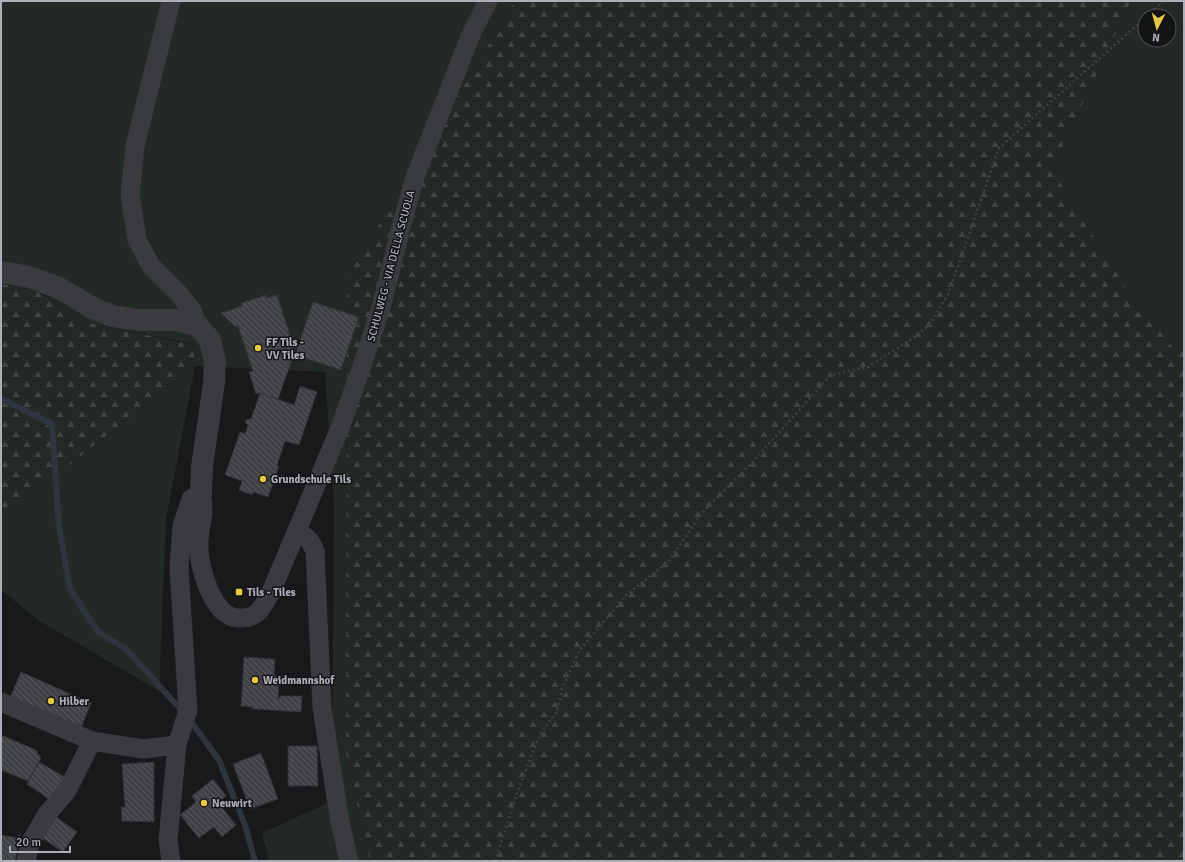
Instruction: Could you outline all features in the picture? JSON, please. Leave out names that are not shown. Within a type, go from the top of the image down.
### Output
[{"type":"street","points":[[1,272],[30,278],[59,288],[93,308],[112,316],[138,320],[175,320],[197,325],[193,312],[179,294],[151,266],[137,240],[130,195],[135,146],[171,1]]},
{"type":"street","name":"SCHULWEG - VIA DELLA SCUOLA","points":[[197,325],[210,340],[215,362],[214,383],[202,467],[201,493],[203,509],[199,532],[199,550],[204,574],[212,597],[222,611],[234,618],[248,619],[262,610],[297,532],[340,428],[382,304],[415,177],[472,32],[488,1]]},
{"type":"street","points":[[172,861],[168,840],[177,745],[188,710],[178,568],[182,526],[191,499],[201,493]]},
{"type":"street","points":[[297,532],[304,535],[312,543],[315,551],[322,708],[340,822],[349,861]]},
{"type":"street","points":[[1,702],[92,741],[142,749],[177,745]]},
{"type":"street","points":[[26,861],[30,843],[47,814],[67,792],[92,741]]},
{"type":"path","points":[[1156,8],[1164,1]]},
{"type":"path","points":[[495,861],[520,786],[540,734],[557,712],[562,689],[579,651],[626,595],[668,562],[701,514],[746,469],[831,375],[868,367],[916,336],[929,325],[948,296],[999,148],[1137,25]]},
{"type":"green space","points":[[1,1],[515,1],[347,278],[346,754],[370,861],[269,861],[262,833],[332,801],[334,504],[325,372],[195,366],[194,344],[89,323],[36,290],[1,284]]},
{"type":"green space","points":[[515,1],[1131,1],[1052,169],[1122,282],[1174,349],[1184,348],[1184,861],[370,861],[346,754],[347,278]]},
{"type":"green space","points":[[1131,1],[1184,1],[1184,348],[1174,349],[1122,282],[1052,169]]},
{"type":"green space","points":[[1,284],[35,290],[89,323],[194,345],[195,366],[1,519]]},
{"type":"green space","points":[[195,366],[166,520],[159,691],[38,620],[1,590],[1,519]]},
{"type":"building","points":[[266,295],[267,298],[277,295],[295,351],[278,399],[260,393],[256,394],[249,372],[253,371],[238,326],[236,327],[221,313],[242,306],[241,303]]},
{"type":"building","points":[[313,302],[359,317],[341,370],[295,355]]},
{"type":"building","points":[[300,386],[317,392],[299,445],[285,441],[277,465],[279,466],[268,497],[253,492],[252,495],[239,490],[242,481],[225,475],[240,432],[245,434],[248,425],[245,422],[246,420],[251,419],[260,393],[294,405]]},
{"type":"building","points":[[244,657],[275,659],[274,674],[279,679],[278,699],[281,696],[302,696],[301,712],[253,709],[252,707],[241,706]]},
{"type":"building","name":"Hilber","points":[[21,672],[91,703],[81,728],[10,698]]},
{"type":"building","points":[[1,735],[36,750],[41,758],[28,781],[1,770]]},
{"type":"building","points":[[288,746],[317,746],[318,786],[288,786]]},
{"type":"building","points":[[261,753],[278,799],[250,809],[233,764]]},
{"type":"building","points":[[39,762],[68,779],[52,801],[27,784]]},
{"type":"building","points":[[154,762],[154,822],[122,821],[121,807],[125,807],[122,764]]},
{"type":"building","points":[[213,779],[226,796],[220,801],[219,804],[236,825],[222,837],[214,827],[199,838],[180,815],[196,802],[192,796]]},
{"type":"building","points":[[52,814],[77,832],[63,852],[38,835]]},
{"type":"building","points":[[19,834],[15,861],[1,861],[1,835],[18,838]]},
{"type":"waterway","points":[[1,399],[52,424],[59,526],[70,589],[98,632],[125,648],[183,712]]},
{"type":"waterway","points":[[189,719],[219,760],[245,825],[255,861]]},
{"type":"place","name":"FF Tils - VV Tiles","points":[[258,348]]},
{"type":"place","name":"Grundschule Tils","points":[[263,479]]},
{"type":"place","name":"Tils - Tiles","points":[[239,592]]},
{"type":"place","name":"Weidmannshof","points":[[255,680]]},
{"type":"place","name":"Hilber","points":[[51,701]]},
{"type":"place","name":"Neuwirt","points":[[204,803]]}]
